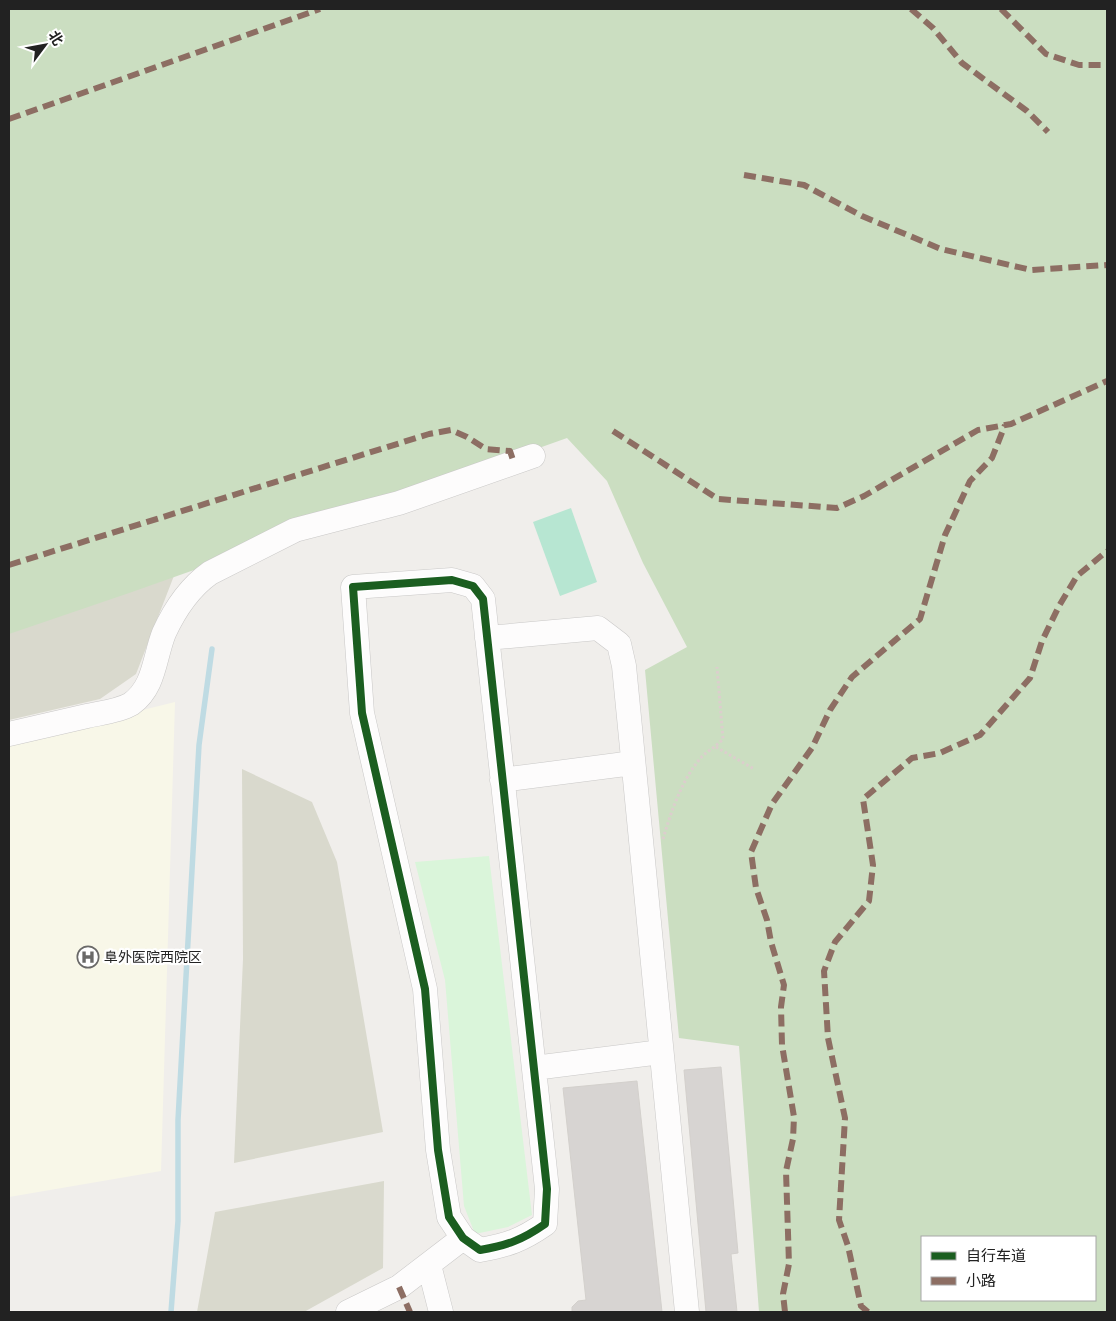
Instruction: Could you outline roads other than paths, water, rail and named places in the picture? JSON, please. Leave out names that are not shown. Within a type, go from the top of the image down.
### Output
[{"type":"street","points":[[9,734],[108,712],[130,704],[143,692],[152,676],[164,634],[183,599],[199,581],[210,573],[295,530],[399,503],[533,456]]},
{"type":"street","points":[[452,580],[473,586],[482,599],[502,780],[547,1189],[545,1224],[529,1235],[504,1246],[480,1250],[463,1238],[449,1217],[438,1150],[425,989],[362,713],[354,587],[452,580]]},
{"type":"street","points":[[486,638],[598,628],[619,644],[624,666],[686,1312]]},
{"type":"street","points":[[502,780],[633,763]]},
{"type":"street","points":[[534,1068],[661,1052]]},
{"type":"street","points":[[348,1312],[400,1287],[463,1238]]},
{"type":"street","points":[[428,1265],[441,1312]]},
{"type":"waterway","points":[[171,1312],[178,1221],[178,1120],[199,745],[212,649]]},
{"type":"place","name":"阜外医院西院区","points":[[88,957]]}]
